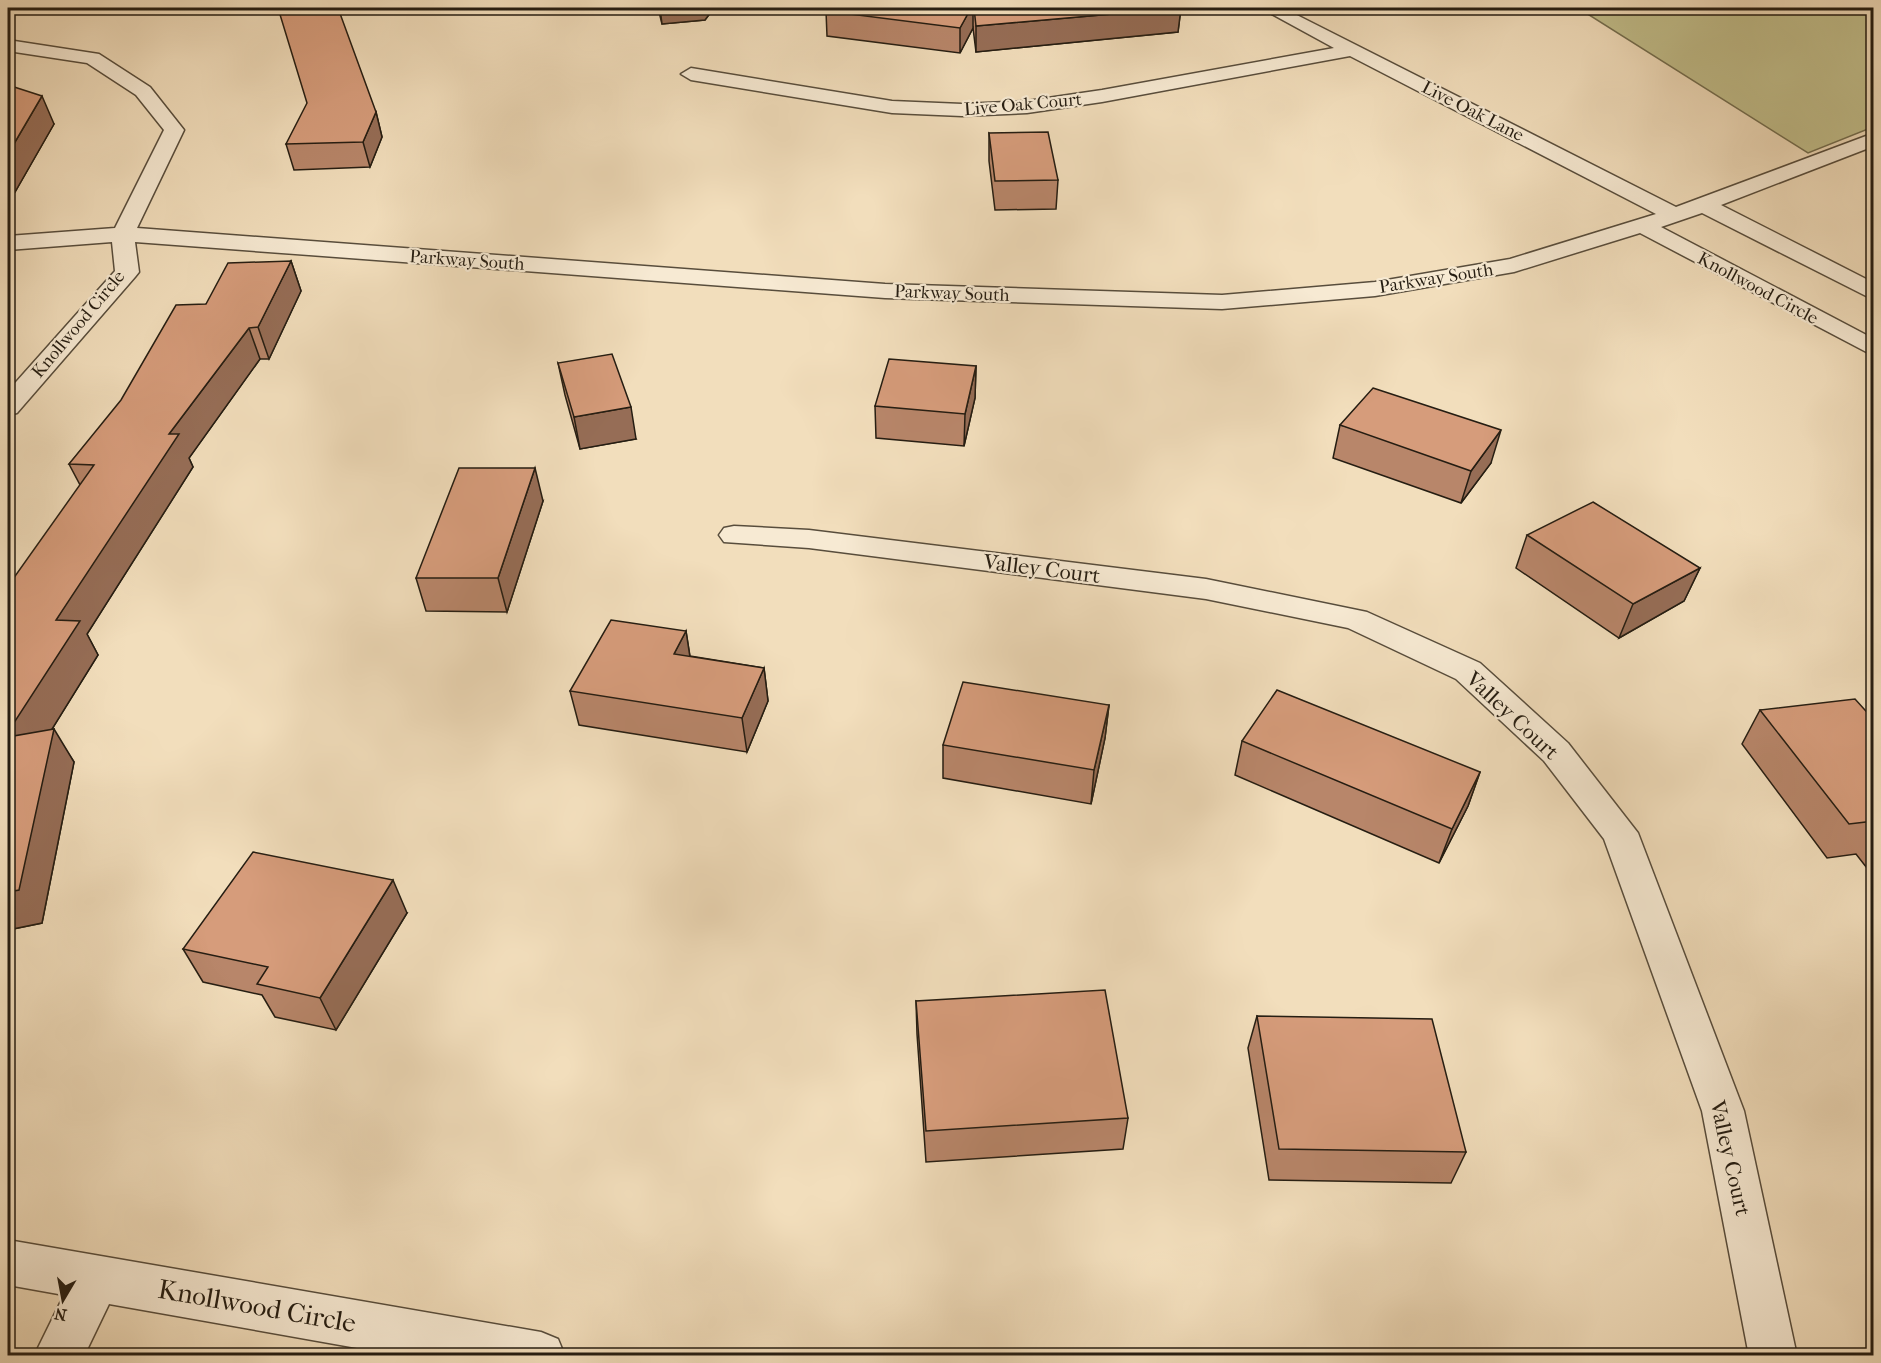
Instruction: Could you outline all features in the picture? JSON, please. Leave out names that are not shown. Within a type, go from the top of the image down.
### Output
[{"type":"street","name":"Live Oak Lane","points":[[1270,8],[1675,215]]},
{"type":"street","points":[[8,46],[92,58],[143,91],[174,130],[123,234]]},
{"type":"street","name":"Live Oak Court","points":[[691,74],[892,108],[962,110],[1027,107],[1354,50]]},
{"type":"street","name":"Parkway South","points":[[8,243],[123,234],[885,291],[1222,302],[1375,289],[1514,265],[1704,205],[1874,139]]},
{"type":"street","points":[[1704,205],[1874,293]]},
{"type":"street","name":"Knollwood Circle","points":[[1643,226],[1874,349]]},
{"type":"street","name":"Knollwood Circle","points":[[8,407],[127,272],[123,234]]},
{"type":"street","name":"Valley Court","points":[[734,535],[809,539],[1206,589],[1356,619],[1468,671],[1557,752],[1620,833],[1723,1111],[1773,1356]]},
{"type":"street","name":"Knollwood Circle","points":[[8,1263],[541,1356]]},
{"type":"street","points":[[58,1356],[98,1279]]},
{"type":"shaded area","points":[[1578,8],[1873,8],[1873,127],[1808,153]]},
{"type":"building","points":[[278,8],[338,8],[376,112],[363,142],[286,144],[307,103]]},
{"type":"building","points":[[830,8],[971,8],[960,28],[826,11]]},
{"type":"building","points":[[974,8],[1180,8],[976,26]]},
{"type":"building","points":[[8,85],[42,96],[8,154]]},
{"type":"building","points":[[1048,132],[1058,180],[995,181],[989,133]]},
{"type":"building","points":[[291,261],[258,327],[249,328],[169,434],[179,434],[56,620],[80,621],[8,732],[8,586],[94,465],[69,464],[121,400],[176,305],[206,304],[228,263]]},
{"type":"building","points":[[612,354],[631,407],[574,417],[558,363]]},
{"type":"building","points":[[889,359],[976,366],[965,414],[875,406]]},
{"type":"building","points":[[1373,388],[1501,430],[1471,471],[1340,425]]},
{"type":"building","points":[[459,468],[535,468],[498,578],[416,578]]},
{"type":"building","points":[[1593,502],[1700,568],[1633,604],[1527,535]]},
{"type":"building","points":[[611,620],[686,631],[674,654],[764,668],[742,718],[570,691]]},
{"type":"building","points":[[963,682],[1109,705],[1094,770],[943,745]]},
{"type":"building","points":[[1277,690],[1480,772],[1452,829],[1242,741]]},
{"type":"building","points":[[1855,699],[1874,720],[1874,821],[1849,824],[1760,710]]},
{"type":"building","points":[[54,729],[19,890],[8,892],[8,737]]},
{"type":"building","points":[[253,852],[393,880],[320,998],[257,984],[268,967],[183,949]]},
{"type":"building","points":[[1105,990],[1128,1118],[926,1131],[916,1001]]},
{"type":"building","points":[[1257,1016],[1432,1019],[1466,1152],[1279,1149]]}]
